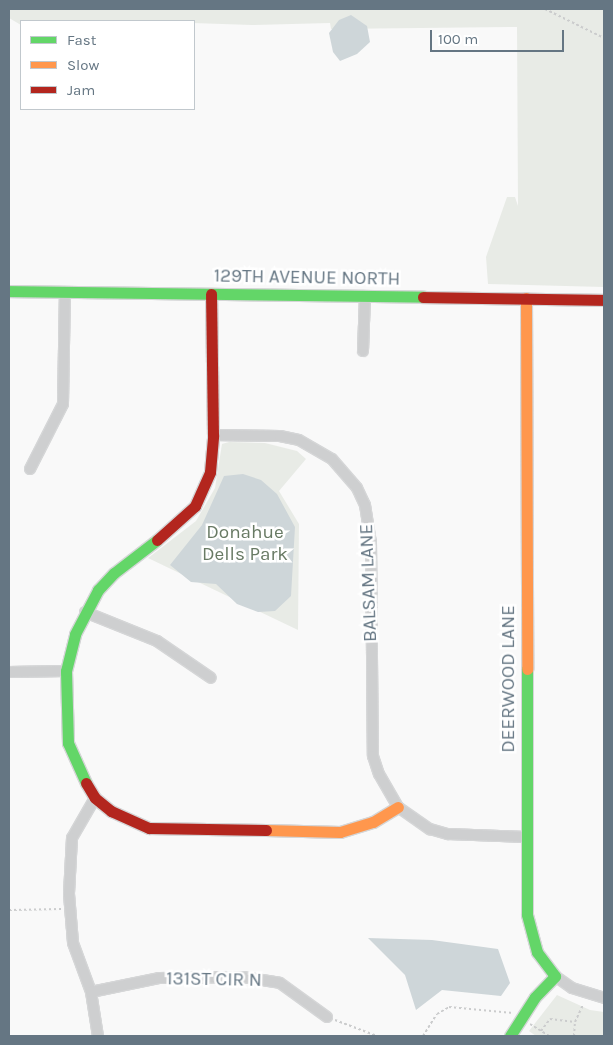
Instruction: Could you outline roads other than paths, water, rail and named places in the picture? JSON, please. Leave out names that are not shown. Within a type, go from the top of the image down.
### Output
[{"type":"street","name":"129TH AVENUE NORTH","points":[[9,291],[604,300]]},
{"type":"street","points":[[30,469],[63,404],[65,292]]},
{"type":"street","points":[[211,294],[213,435],[210,472],[195,506],[184,519],[114,573],[86,612],[75,634],[66,671],[68,742],[80,775],[95,798],[129,821],[169,831],[340,832],[373,822],[398,807],[430,829],[448,834],[526,837]]},
{"type":"street","points":[[362,351],[364,296]]},
{"type":"street","name":"DEERWOOD LANE","points":[[526,298],[526,837],[528,927],[537,952],[555,976]]},
{"type":"street","name":"BALSAM LANE","points":[[213,435],[262,435],[299,440],[332,459],[356,488],[367,514],[371,542],[373,756],[379,774],[398,807]]},
{"type":"street","points":[[86,612],[157,641],[211,678]]},
{"type":"street","points":[[9,672],[66,671]]},
{"type":"street","points":[[95,798],[72,838],[70,910],[73,943],[91,992],[98,1036]]},
{"type":"street","points":[[510,1036],[521,1017],[555,976],[572,988],[604,998]]},
{"type":"street","name":"131ST CIR N","points":[[91,992],[159,978],[242,977],[280,983],[327,1017]]},
{"type":"park label","name":"Donahue Dells Park","points":[[245,544]]}]
